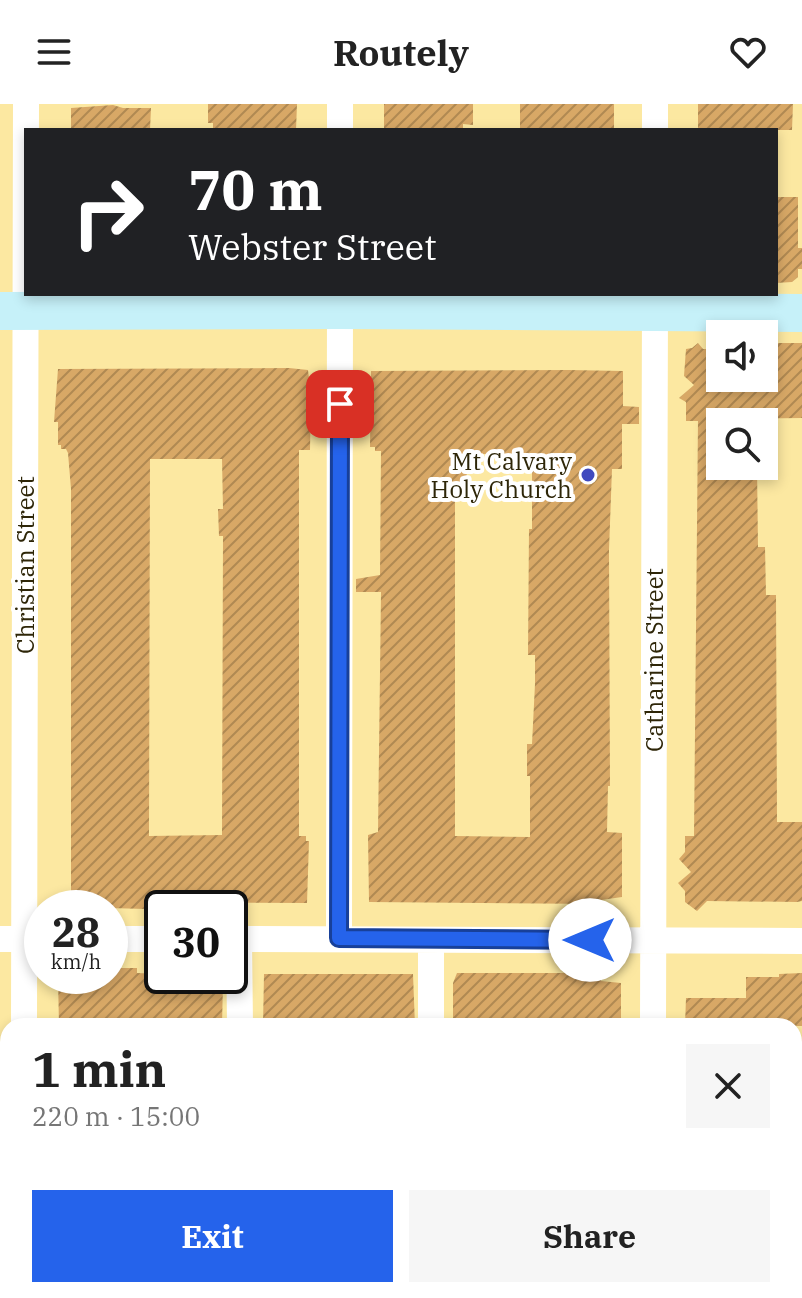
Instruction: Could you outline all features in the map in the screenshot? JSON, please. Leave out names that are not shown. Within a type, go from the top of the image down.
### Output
[{"type":"street","name":"Christian Street","points":[[24,128],[26,104]]},
{"type":"street","points":[[340,104],[340,128]]},
{"type":"street","points":[[655,104],[655,128]]},
{"type":"street","name":"Christian Street","points":[[24,134],[12,311],[24,1018]]},
{"type":"street","points":[[339,938],[340,302]]},
{"type":"street","points":[[12,311],[340,302],[655,303],[802,313]]},
{"type":"street","name":"Catharine Street","points":[[653,1018],[655,303]]},
{"type":"street","points":[[248,939],[802,941]]},
{"type":"street","points":[[431,940],[431,1018]]},
{"type":"street","points":[[238,994],[240,1018]]},
{"type":"building","points":[[208,104],[297,104],[296,128],[213,128],[213,123],[208,123]]},
{"type":"building","points":[[384,104],[473,104],[473,125],[463,124],[463,128],[384,128]]},
{"type":"building","points":[[520,104],[614,104],[614,128],[520,128]]},
{"type":"building","points":[[698,104],[793,104],[792,130],[698,128]]},
{"type":"building","points":[[113,105],[151,108],[150,128],[71,128],[71,108]]},
{"type":"building","points":[[778,197],[798,197],[798,248],[802,248],[802,269],[798,269],[798,277],[792,282],[778,283]]},
{"type":"building","points":[[698,343],[706,349],[706,392],[778,392],[778,343],[802,343],[802,418],[778,418],[778,408],[706,408],[706,480],[757,480],[758,547],[765,547],[766,595],[776,595],[777,822],[802,822],[802,901],[797,902],[707,901],[697,911],[685,902],[685,891],[678,883],[691,872],[679,859],[685,852],[685,836],[694,836],[698,421],[686,421],[686,402],[679,398],[694,385],[684,376],[686,349]]},
{"type":"building","points":[[58,369],[308,370],[310,450],[299,450],[299,836],[306,836],[306,841],[309,841],[307,903],[248,903],[248,890],[144,890],[144,909],[128,909],[128,890],[71,890],[71,489],[68,453],[58,445],[58,422],[54,422]],"holes":[[[150,459],[222,459],[223,509],[218,509],[219,536],[223,536],[222,835],[149,836]]]},
{"type":"building","points":[[371,371],[623,371],[623,406],[639,407],[639,424],[622,424],[622,469],[612,469],[609,550],[610,786],[607,832],[622,833],[622,897],[601,900],[601,904],[369,902],[368,835],[378,832],[381,592],[356,592],[356,579],[380,575],[381,451],[370,447]],"holes":[[[466,454],[521,454],[521,459],[532,459],[528,655],[535,655],[535,684],[532,744],[527,744],[530,837],[455,836],[455,483],[467,483]]]},
{"type":"building","points":[[128,968],[137,968],[137,973],[144,973],[144,994],[223,994],[222,1018],[59,1018],[58,994],[128,994]]},
{"type":"building","points":[[457,973],[601,973],[601,981],[621,983],[621,1018],[453,1018],[453,983]]},
{"type":"building","points":[[802,973],[802,1018],[685,1018],[686,998],[746,998],[746,977],[779,977],[779,974]]},
{"type":"building","points":[[264,974],[413,974],[415,1018],[263,1018]]},
{"type":"place","name":"Mt Calvary Holy Church","points":[[588,475]]},
{"type":"route","points":[[340,404],[339,938],[590,940]]}]
